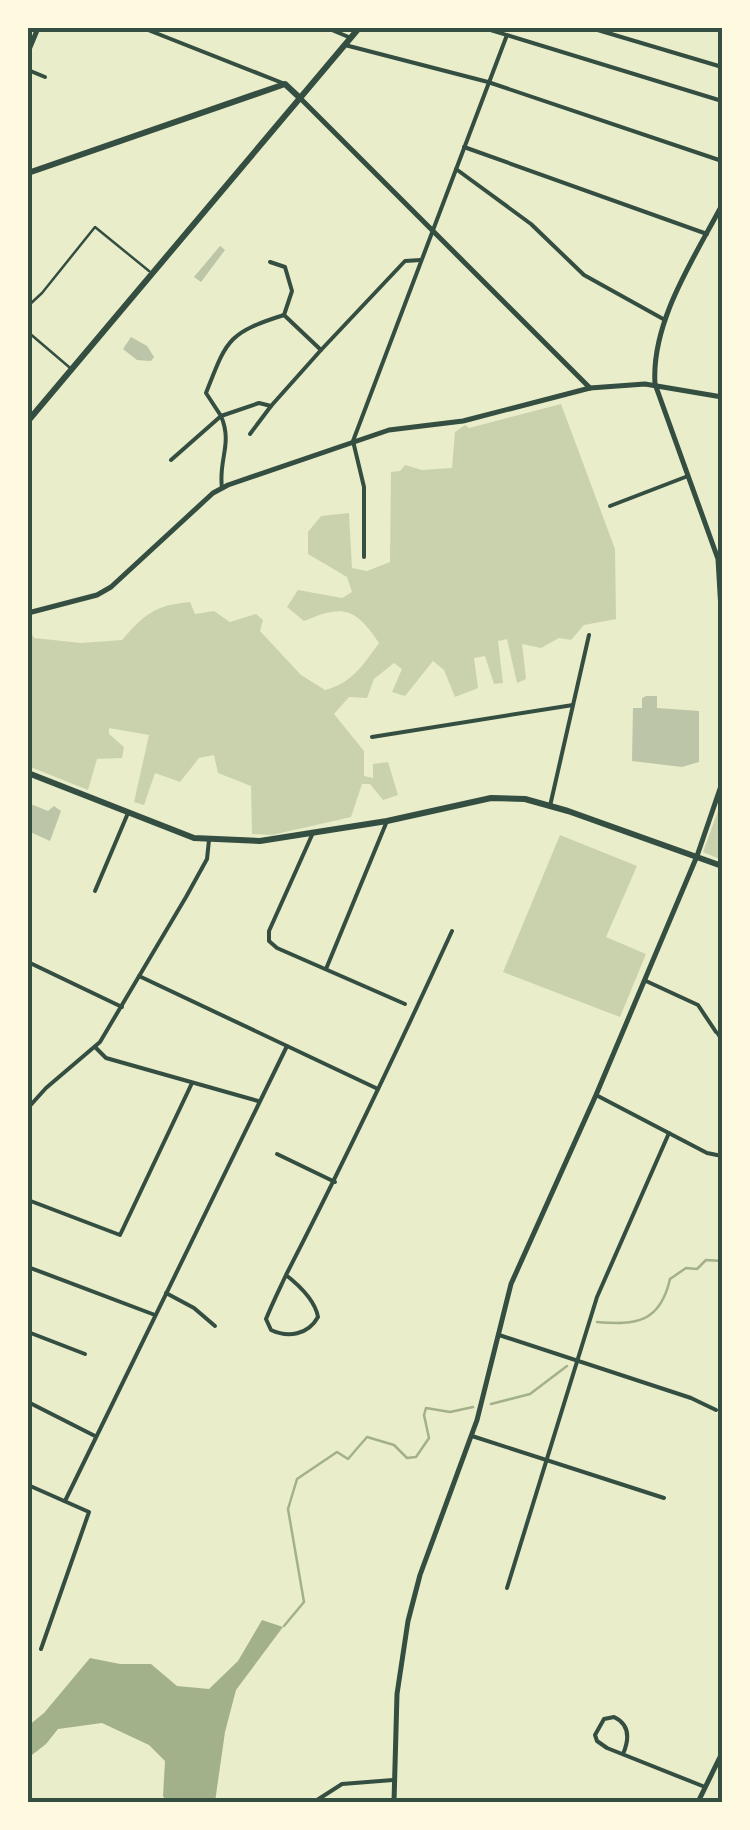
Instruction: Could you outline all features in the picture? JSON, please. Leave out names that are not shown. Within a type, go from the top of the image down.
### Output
[{"type":"main road","points":[[28,421],[359,28]]},
{"type":"main road","points":[[28,173],[285,84],[300,98]]},
{"type":"main road","points":[[28,774],[194,838],[209,840],[260,841],[386,821],[491,798],[525,799],[722,866]]},
{"type":"street","points":[[28,52],[38,28]]},
{"type":"street","points":[[142,28],[285,84]]},
{"type":"street","points":[[326,28],[351,38]]},
{"type":"street","points":[[484,28],[722,101]]},
{"type":"street","points":[[591,28],[722,67]]},
{"type":"street","points":[[364,558],[364,487],[353,441],[507,34]]},
{"type":"street","points":[[344,45],[488,82],[722,161]]},
{"type":"street","points":[[28,70],[45,78]]},
{"type":"street","points":[[300,98],[590,388]]},
{"type":"street","points":[[464,147],[707,234]]},
{"type":"street","points":[[456,169],[531,224],[592,280],[665,320]]},
{"type":"street","points":[[722,205],[665,320],[655,384],[718,560],[722,627]]},
{"type":"street","points":[[250,434],[321,350],[405,262],[421,260]]},
{"type":"street","points":[[270,262],[285,268],[292,291],[284,314]]},
{"type":"street","points":[[284,314],[321,350]]},
{"type":"street","points":[[222,488],[228,432],[206,393],[227,341],[254,324],[284,314]]},
{"type":"street","points":[[28,613],[111,588],[222,488],[353,441],[389,430],[479,418],[590,388],[655,384],[722,397]]},
{"type":"street","points":[[171,460],[221,416],[260,403],[271,406]]},
{"type":"street","points":[[610,506],[688,476]]},
{"type":"street","points":[[550,806],[589,636]]},
{"type":"street","points":[[372,737],[573,705]]},
{"type":"street","points":[[394,1802],[397,1694],[408,1621],[420,1575],[472,1436],[519,1263],[596,1095],[697,856],[722,783]]},
{"type":"street","points":[[95,891],[128,813]]},
{"type":"street","points":[[326,969],[386,821]]},
{"type":"street","points":[[312,834],[269,931],[270,941],[404,1004]]},
{"type":"street","points":[[28,1108],[95,1047],[206,859],[209,840]]},
{"type":"street","points":[[286,1275],[316,1308],[318,1318],[314,1325],[292,1335],[271,1330],[266,1318],[286,1275],[335,1182],[452,931]]},
{"type":"street","points":[[28,962],[122,1007]]},
{"type":"street","points":[[139,976],[378,1089]]},
{"type":"street","points":[[644,980],[698,1006],[719,1036]]},
{"type":"street","points":[[65,1501],[287,1046]]},
{"type":"street","points":[[95,1047],[106,1058],[258,1101]]},
{"type":"street","points":[[28,1200],[120,1234],[192,1082]]},
{"type":"street","points":[[596,1095],[714,1156],[722,1156]]},
{"type":"street","points":[[507,1588],[615,1251],[669,1133]]},
{"type":"street","points":[[277,1154],[335,1182]]},
{"type":"street","points":[[28,1267],[154,1316]]},
{"type":"street","points":[[166,1293],[216,1326]]},
{"type":"street","points":[[28,1332],[84,1354]]},
{"type":"street","points":[[498,1336],[691,1398],[716,1410]]},
{"type":"street","points":[[28,1402],[96,1436]]},
{"type":"street","points":[[472,1436],[664,1498]]},
{"type":"street","points":[[28,1485],[89,1512],[42,1648]]},
{"type":"street","points":[[623,1754],[627,1729],[618,1718],[609,1716],[596,1729],[597,1741],[623,1754],[705,1786]]},
{"type":"street","points":[[698,1802],[722,1753]]},
{"type":"street","points":[[314,1802],[342,1784],[393,1780]]},
{"type":"lane","points":[[28,306],[96,227],[152,274]]},
{"type":"lane","points":[[28,332],[72,369]]},
{"type":"shaded area","points":[[561,404],[615,549],[616,619],[584,625],[571,640],[559,638],[541,648],[522,644],[526,679],[517,683],[507,639],[498,641],[503,683],[494,684],[485,656],[474,658],[478,688],[455,697],[444,670],[433,661],[405,696],[392,692],[402,669],[394,663],[374,679],[367,698],[349,697],[334,714],[364,751],[364,776],[373,778],[373,764],[388,762],[398,795],[383,800],[370,784],[362,784],[351,817],[272,835],[252,834],[251,786],[218,773],[214,755],[199,758],[180,782],[155,773],[144,805],[134,802],[149,735],[109,728],[109,734],[124,747],[122,758],[97,759],[88,790],[28,766],[28,628],[34,638],[81,643],[122,640],[152,612],[178,603],[190,602],[195,614],[214,611],[230,622],[256,614],[263,620],[260,631],[301,675],[325,690],[334,687],[356,672],[379,643],[362,622],[346,612],[328,612],[304,621],[287,607],[298,590],[342,598],[352,592],[347,577],[308,554],[308,532],[321,516],[349,513],[352,568],[367,571],[390,562],[391,472],[400,471],[405,465],[422,470],[452,468],[455,432],[465,425],[469,428]]},
{"type":"shaded area","points":[[722,800],[722,860],[703,852]]},
{"type":"shaded area","points":[[560,835],[637,866],[606,937],[646,954],[620,1017],[503,972]]},
{"type":"shaded area","points":[[262,1620],[283,1627],[236,1690],[225,1732],[215,1802],[167,1802],[163,1796],[165,1761],[149,1745],[102,1723],[58,1729],[28,1758],[28,1726],[44,1713],[90,1658],[120,1664],[151,1664],[177,1686],[209,1689],[238,1661]]},
{"type":"building","points":[[220,246],[225,250],[201,282],[194,277]]},
{"type":"building","points":[[131,337],[147,346],[154,357],[151,361],[137,360],[123,349]]},
{"type":"building","points":[[657,696],[657,708],[699,711],[699,762],[682,767],[632,761],[633,708],[642,708],[642,698]]},
{"type":"building","points":[[28,803],[48,811],[54,806],[61,811],[50,841],[28,831]]},
{"type":"waterway","points":[[597,1322],[623,1323],[644,1318],[660,1305],[670,1279],[686,1268],[697,1269],[706,1260],[722,1261]]},
{"type":"waterway","points":[[491,1404],[530,1394],[567,1366]]},
{"type":"waterway","points":[[284,1626],[304,1602],[288,1509],[297,1479],[337,1452],[348,1459],[367,1437],[394,1445],[407,1458],[416,1457],[429,1438],[426,1408],[450,1412],[473,1407]]}]
